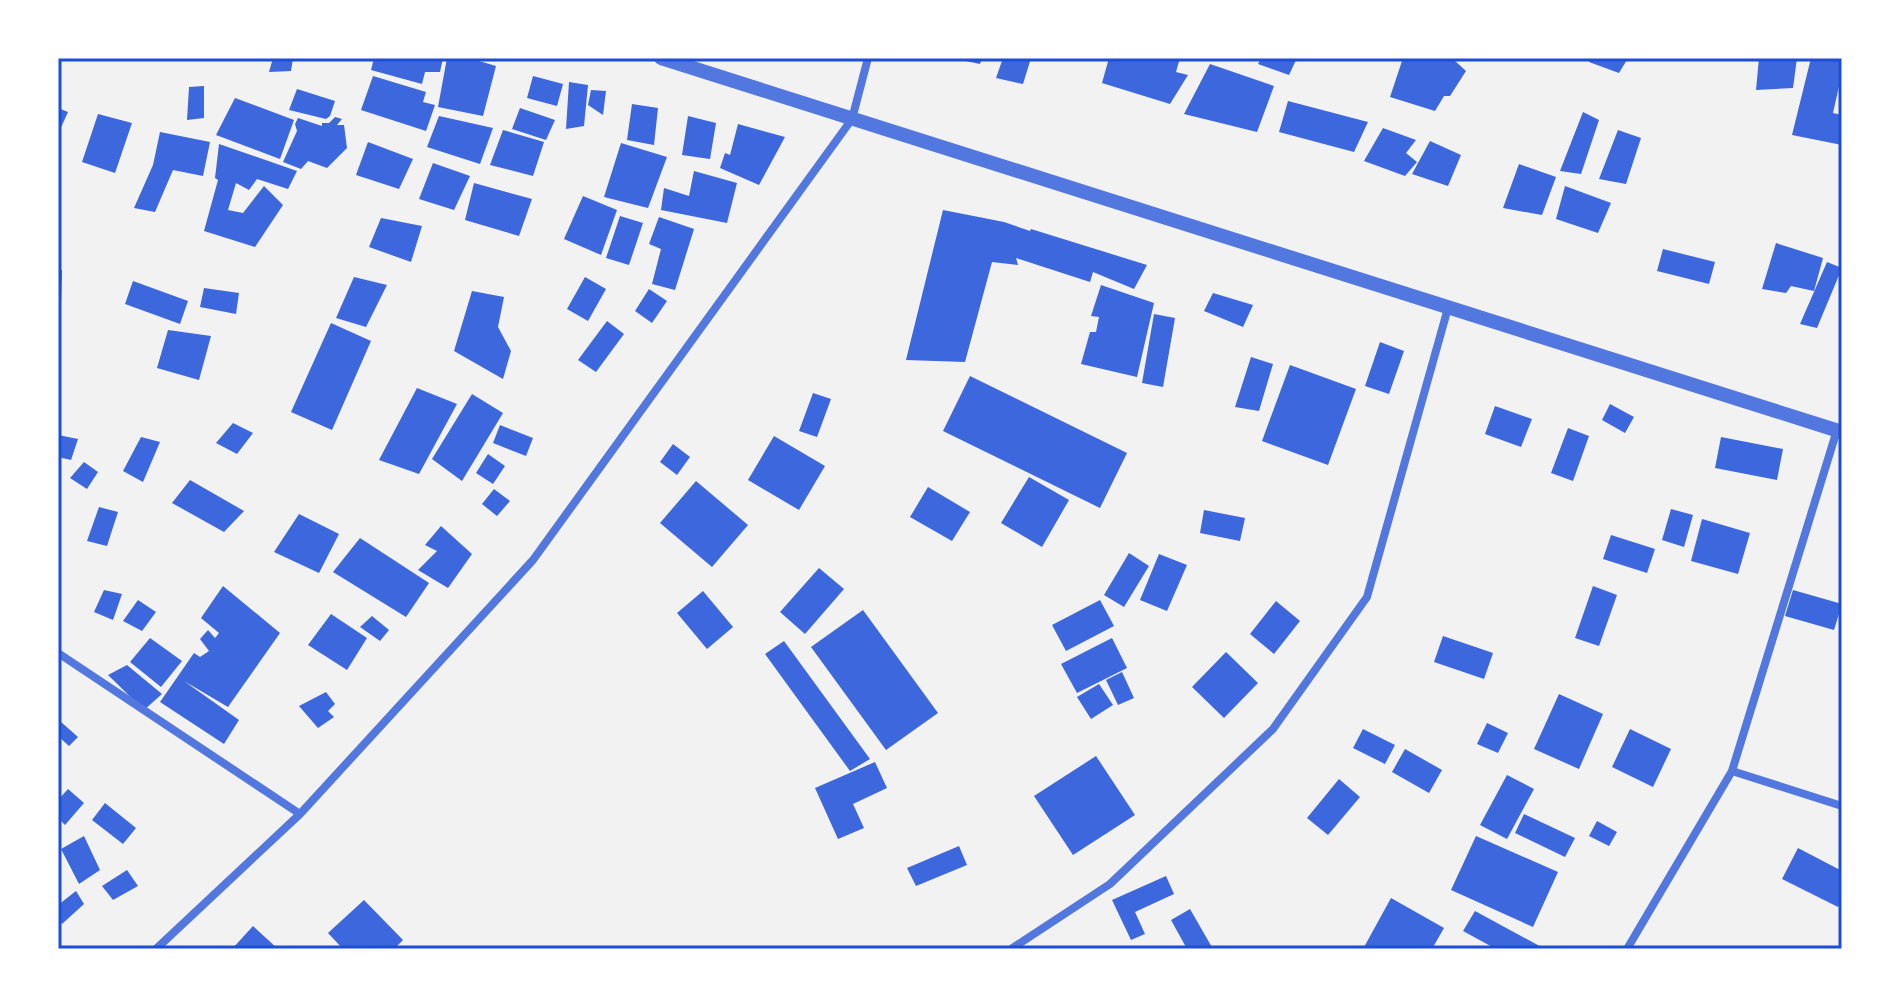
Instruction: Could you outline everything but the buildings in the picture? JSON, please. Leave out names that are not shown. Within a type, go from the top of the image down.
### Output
[{"type":"street","points":[[661,58],[1840,431],[1732,771],[1627,949]]},
{"type":"street","points":[[156,949],[300,814],[533,560],[852,119],[868,58]]},
{"type":"street","points":[[1011,949],[1110,884],[1273,729],[1367,597],[1448,308]]},
{"type":"street","points":[[58,653],[300,814]]},
{"type":"street","points":[[1732,771],[1842,806]]}]
